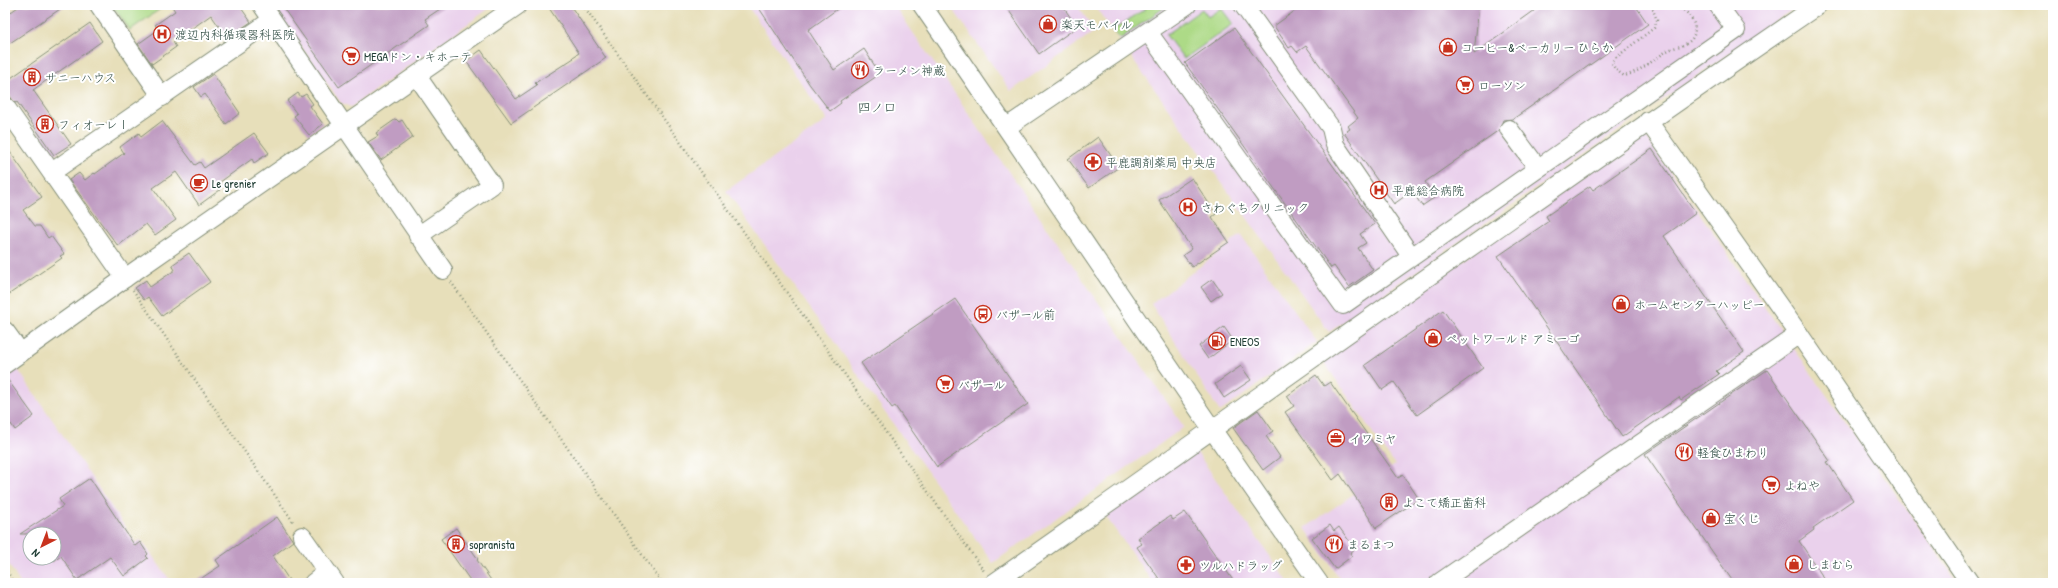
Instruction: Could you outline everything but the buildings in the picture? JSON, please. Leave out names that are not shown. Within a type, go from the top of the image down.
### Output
[{"type":"street","points":[[99,5],[162,97]]},
{"type":"street","points":[[262,5],[418,236],[443,270]]},
{"type":"street","points":[[5,364],[125,278],[518,5]]},
{"type":"street","points":[[922,5],[1007,127],[1212,431],[1319,583]]},
{"type":"street","points":[[1148,32],[1343,305],[1736,30],[1718,5]]},
{"type":"street","points":[[991,580],[1212,431],[1648,121],[1818,5]]},
{"type":"street","points":[[1007,127],[1183,7]]},
{"type":"street","points":[[1251,8],[1331,128],[1335,145],[1412,256]]},
{"type":"street","points":[[52,172],[272,20]]},
{"type":"street","points":[[417,76],[492,185],[418,236]]},
{"type":"street","points":[[5,106],[125,278]]},
{"type":"street","points":[[1648,121],[1799,334],[1970,583]]},
{"type":"street","points":[[1509,129],[1538,168]]},
{"type":"street","points":[[5,331],[21,353]]},
{"type":"street","points":[[1439,583],[1799,334]]},
{"type":"street","points":[[302,536],[331,578],[313,583]]},
{"type":"path","points":[[583,5],[991,580]]},
{"type":"path","points":[[1651,5],[1657,20],[1654,28],[1614,59],[1612,63],[1615,69],[1624,76],[1633,74],[1669,50],[1689,42],[1694,33],[1695,26],[1692,19],[1683,10],[1671,5]]},
{"type":"path","points":[[443,270],[662,583]]},
{"type":"path","points":[[125,278],[302,536]]},
{"type":"path","points":[[5,568],[14,583]]},
{"type":"shaded area","points":[[272,5],[494,5],[351,107],[341,103]]},
{"type":"shaded area","points":[[747,5],[894,5],[1184,427],[993,563],[726,191],[827,120]]},
{"type":"shaded area","points":[[950,5],[1077,5],[1095,31],[1011,91]]},
{"type":"shaded area","name":"平鹿総合病院","points":[[1094,5],[1799,5],[1329,332]]},
{"type":"shaded area","points":[[1644,134],[1958,583],[1343,583],[1305,528],[1395,465],[1321,358]]},
{"type":"shaded area","points":[[1241,235],[1317,342],[1220,412],[1151,304]]},
{"type":"shaded area","points":[[17,368],[136,543],[141,540],[172,583],[20,583],[5,558],[5,376]]},
{"type":"shaded area","points":[[1195,450],[1289,583],[1153,583],[1104,514]]},
{"type":"green space","points":[[112,5],[166,5],[130,30]]},
{"type":"green space","points":[[1143,5],[1168,5],[1120,39],[1113,30],[1145,9]]},
{"type":"green space","points":[[1221,8],[1233,24],[1184,59],[1166,35],[1202,9],[1208,17]]},
{"type":"place","name":"楽天モバイル","points":[[1048,24]]},
{"type":"place","name":"渡辺内科循環器科医院","points":[[162,34]]},
{"type":"place","name":"コーヒー&ベーカリー ひらか","points":[[1448,47]]},
{"type":"place","name":"MEGAドン・キホーテ","points":[[351,56]]},
{"type":"place","name":"ラーメン神蔵","points":[[860,70]]},
{"type":"place","name":"サニーハウス","points":[[32,77]]},
{"type":"place","name":"ローソン","points":[[1465,85]]},
{"type":"place","name":"フィオーレⅠ","points":[[45,124]]},
{"type":"place","name":"平鹿調剤薬局 中央店","points":[[1093,162]]},
{"type":"place","name":"Le grenier","points":[[199,183]]},
{"type":"place","name":"平鹿総合病院","points":[[1379,190]]},
{"type":"place","name":"さわぐちクリニック","points":[[1188,207]]},
{"type":"place","name":"ホームセンターハッピー","points":[[1621,304]]},
{"type":"place","name":"バザール前","points":[[983,314]]},
{"type":"place","name":"ペットワールド アミーゴ","points":[[1433,338]]},
{"type":"place","name":"ENEOS","points":[[1217,341]]},
{"type":"place","name":"バザール","points":[[945,384]]},
{"type":"place","name":"イワミヤ","points":[[1336,438]]},
{"type":"place","name":"軽食ひまわり","points":[[1684,452]]},
{"type":"place","name":"よねや","points":[[1771,485]]},
{"type":"place","name":"よこて矯正歯科","points":[[1389,502]]},
{"type":"place","name":"宝くじ","points":[[1711,518]]},
{"type":"place","name":"sopranista","points":[[456,544]]},
{"type":"place","name":"まるまつ","points":[[1334,544]]},
{"type":"place","name":"しまむら","points":[[1794,564]]},
{"type":"place","name":"ツルハドラッグ","points":[[1186,565]]},
{"type":"district","name":"四ノ口","points":[[877,107]]}]
